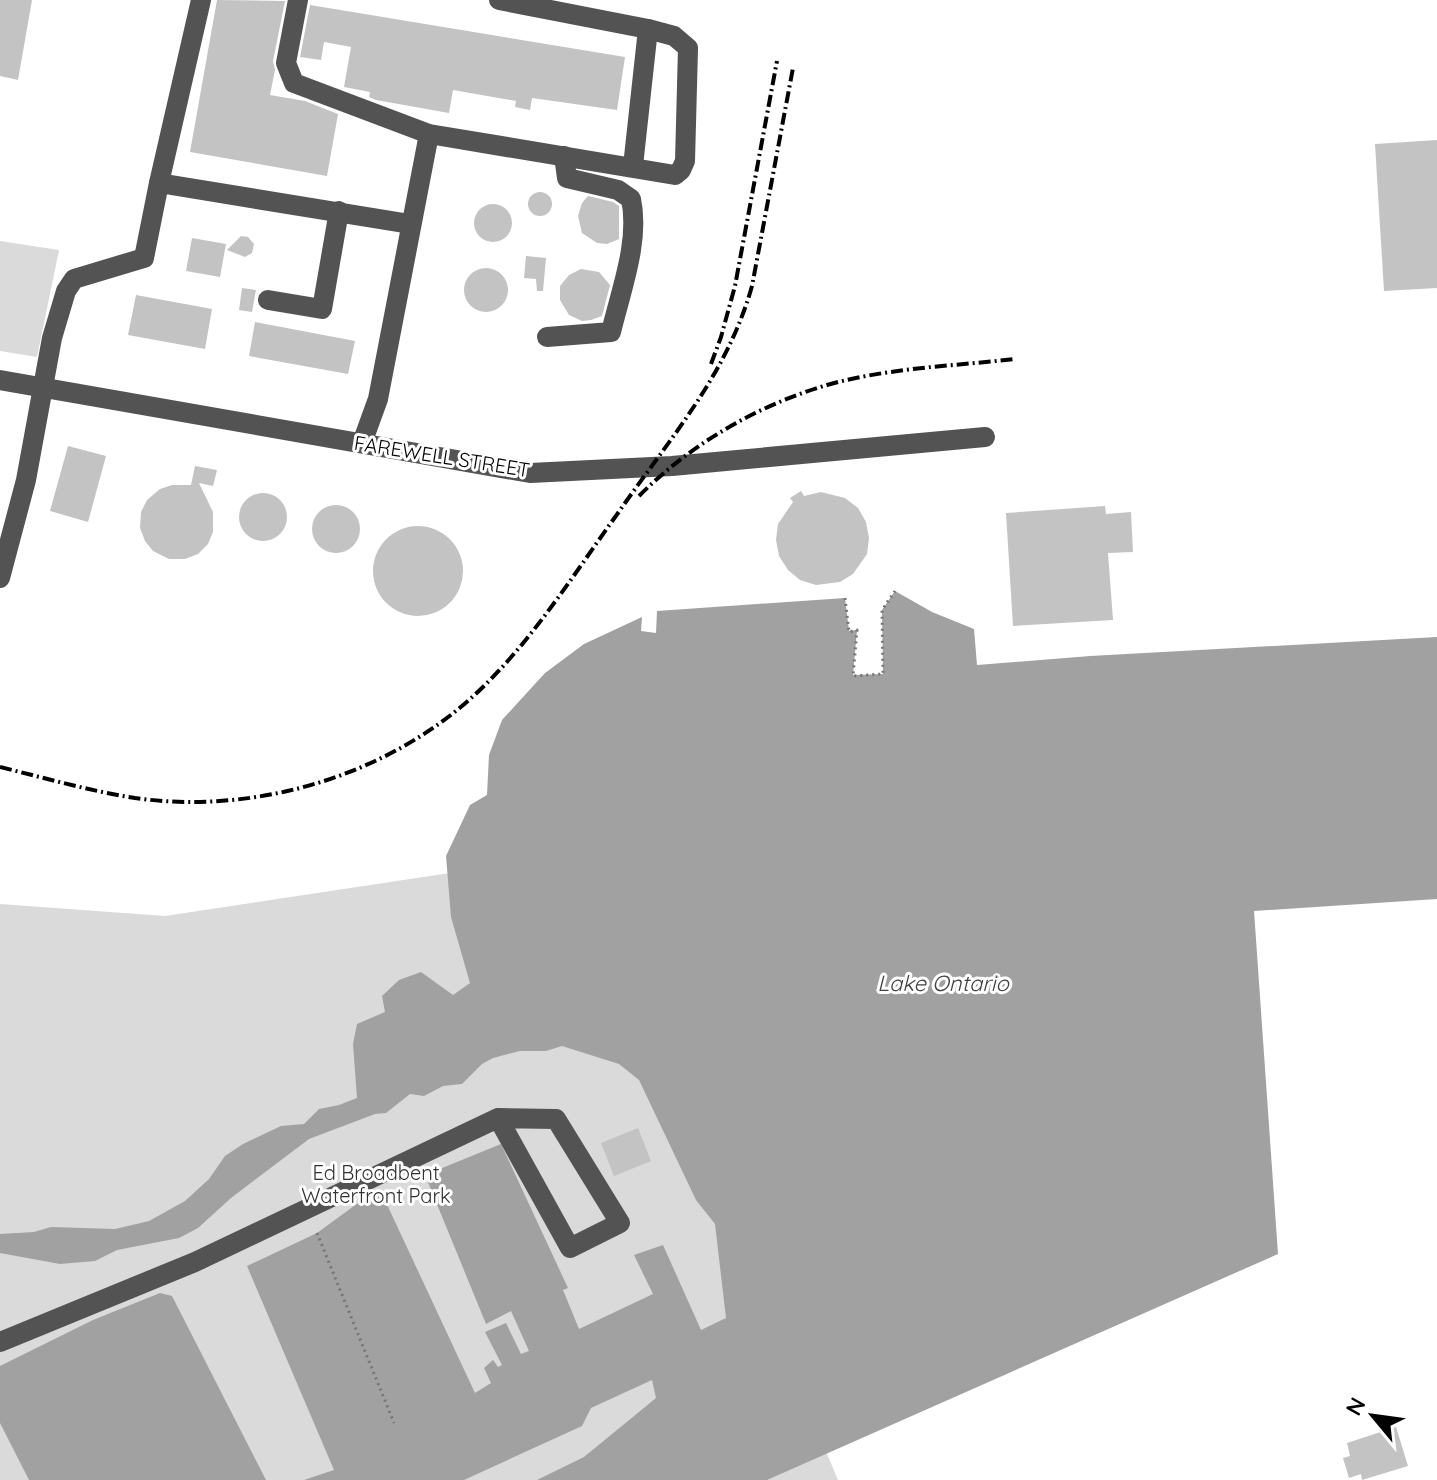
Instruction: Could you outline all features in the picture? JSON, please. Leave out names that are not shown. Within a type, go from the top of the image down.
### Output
[{"type":"street","points":[[0,578],[9,511],[45,388],[52,338],[66,291],[74,279],[144,258],[201,0]]},
{"type":"street","points":[[298,0],[286,63],[294,83],[429,134],[675,175],[681,170],[685,161],[688,48],[674,36],[648,29],[499,0]]},
{"type":"street","points":[[633,166],[648,29]]},
{"type":"street","points":[[362,443],[378,399],[429,134]]},
{"type":"street","points":[[547,337],[611,332],[634,214],[631,199],[618,190],[567,178],[564,156]]},
{"type":"street","points":[[159,183],[410,224]]},
{"type":"street","points":[[268,300],[322,309],[339,211]]},
{"type":"street","name":"FAREWELL STREET","points":[[0,380],[530,473],[672,466],[985,437]]},
{"type":"street","points":[[0,1342],[195,1262],[498,1118],[556,1119],[620,1223],[570,1248],[498,1118]]},
{"type":"path","points":[[845,598],[849,632],[857,630],[853,676],[883,674],[882,610],[895,591]]},
{"type":"path","points":[[317,1233],[394,1423]]},
{"type":"green space","points":[[0,241],[59,250],[37,357],[0,351]]},
{"type":"green space","name":"Ed Broadbent Waterfront Park","points":[[483,868],[656,1047],[838,1480],[0,1480],[0,904],[165,916]]},
{"type":"water","name":"Lake Ontario","points":[[895,591],[932,612],[974,629],[977,665],[1437,637],[1437,899],[1254,911],[1278,1254],[767,1480],[537,1480],[584,1457],[656,1398],[652,1380],[591,1408],[582,1426],[464,1480],[304,1480],[334,1470],[247,1266],[317,1233],[369,1195],[383,1196],[475,1393],[491,1383],[484,1368],[493,1360],[498,1367],[502,1365],[485,1332],[506,1323],[521,1354],[529,1351],[511,1311],[486,1324],[425,1175],[501,1144],[568,1288],[563,1290],[579,1329],[653,1294],[634,1255],[663,1245],[701,1330],[726,1318],[715,1224],[696,1200],[639,1080],[619,1064],[562,1046],[493,1058],[482,1064],[462,1084],[443,1086],[424,1096],[410,1094],[386,1113],[375,1114],[309,1139],[231,1198],[198,1228],[179,1238],[117,1250],[95,1261],[60,1264],[0,1253],[0,1234],[34,1232],[51,1227],[115,1229],[149,1221],[185,1201],[209,1179],[225,1156],[243,1144],[281,1126],[304,1124],[319,1109],[357,1098],[353,1044],[357,1024],[385,1012],[382,996],[399,980],[421,972],[453,995],[470,983],[451,917],[446,856],[470,805],[487,795],[489,755],[502,720],[545,673],[584,644],[642,617],[641,631],[656,633],[657,611],[845,598],[849,631],[857,630],[853,675],[883,674],[882,610]]},
{"type":"water","points":[[160,1293],[172,1296],[266,1480],[29,1480],[0,1423],[0,1366],[93,1320]]},
{"type":"building","points":[[0,0],[32,0],[18,80],[0,76]]},
{"type":"building","points":[[217,0],[285,1],[270,95],[305,101],[338,114],[327,176],[190,152]]},
{"type":"building","points":[[310,5],[625,57],[617,110],[532,98],[530,110],[515,107],[516,101],[453,90],[449,113],[376,100],[369,97],[370,92],[344,87],[351,47],[324,42],[321,60],[300,57]]},
{"type":"building","points":[[1437,140],[1437,288],[1384,291],[1375,144]]},
{"type":"building","points":[[540,192],[548,196],[552,204],[548,212],[540,216],[532,212],[528,204],[532,196]]},
{"type":"building","points":[[588,196],[619,206],[619,239],[607,244],[597,243],[582,233],[578,216]]},
{"type":"building","points":[[493,204],[506,210],[512,223],[506,236],[493,242],[480,236],[474,223],[480,210]]},
{"type":"building","points":[[241,236],[248,237],[254,244],[252,253],[245,257],[227,250]]},
{"type":"building","points":[[192,238],[226,244],[220,277],[186,271]]},
{"type":"building","points":[[526,256],[546,258],[543,291],[537,291],[536,279],[524,278]]},
{"type":"building","points":[[486,268],[501,275],[508,290],[501,305],[486,312],[471,305],[464,290],[471,275]]},
{"type":"building","points":[[581,269],[599,272],[610,285],[602,316],[582,321],[569,315],[560,300],[560,286],[569,275]]},
{"type":"building","points":[[242,288],[256,290],[252,312],[239,310]]},
{"type":"building","points":[[136,295],[212,309],[205,349],[128,335]]},
{"type":"building","points":[[255,322],[355,341],[348,374],[249,356]]},
{"type":"building","points":[[68,446],[106,456],[88,522],[50,511]]},
{"type":"building","points":[[195,466],[217,470],[213,486],[199,483],[213,512],[213,532],[208,544],[198,554],[185,559],[169,559],[153,551],[145,541],[140,528],[141,512],[147,500],[160,489],[172,485],[191,485]]},
{"type":"building","points":[[801,491],[804,496],[821,492],[845,498],[858,508],[866,522],[869,538],[867,554],[853,574],[840,582],[816,585],[800,580],[788,570],[779,556],[776,540],[778,524],[793,502],[790,498]]},
{"type":"building","points":[[263,493],[280,500],[287,517],[280,534],[263,541],[246,534],[239,517],[246,500]]},
{"type":"building","points":[[336,505],[353,512],[360,529],[353,546],[336,553],[319,546],[312,529],[319,512]]},
{"type":"building","points":[[1105,506],[1106,514],[1131,512],[1133,552],[1108,553],[1113,620],[1013,626],[1006,513]]},
{"type":"building","points":[[418,526],[435,530],[450,539],[459,554],[463,571],[459,588],[450,603],[435,612],[418,616],[401,612],[386,603],[377,588],[373,571],[377,554],[386,539],[401,530]]},
{"type":"building","points":[[638,1128],[651,1161],[614,1176],[601,1143]]},
{"type":"building","points":[[1396,1427],[1408,1466],[1362,1480],[1361,1474],[1349,1478],[1343,1458],[1350,1456],[1347,1443]]},
{"type":"railway","points":[[711,364],[735,286],[777,61]]},
{"type":"railway","points":[[0,767],[135,798],[183,802],[231,800],[279,793],[372,763],[415,740],[454,712],[508,661],[541,620],[677,432],[728,348],[752,286],[793,68]]},
{"type":"railway","points":[[639,496],[680,460],[726,429],[801,394],[873,375],[1015,359]]}]
